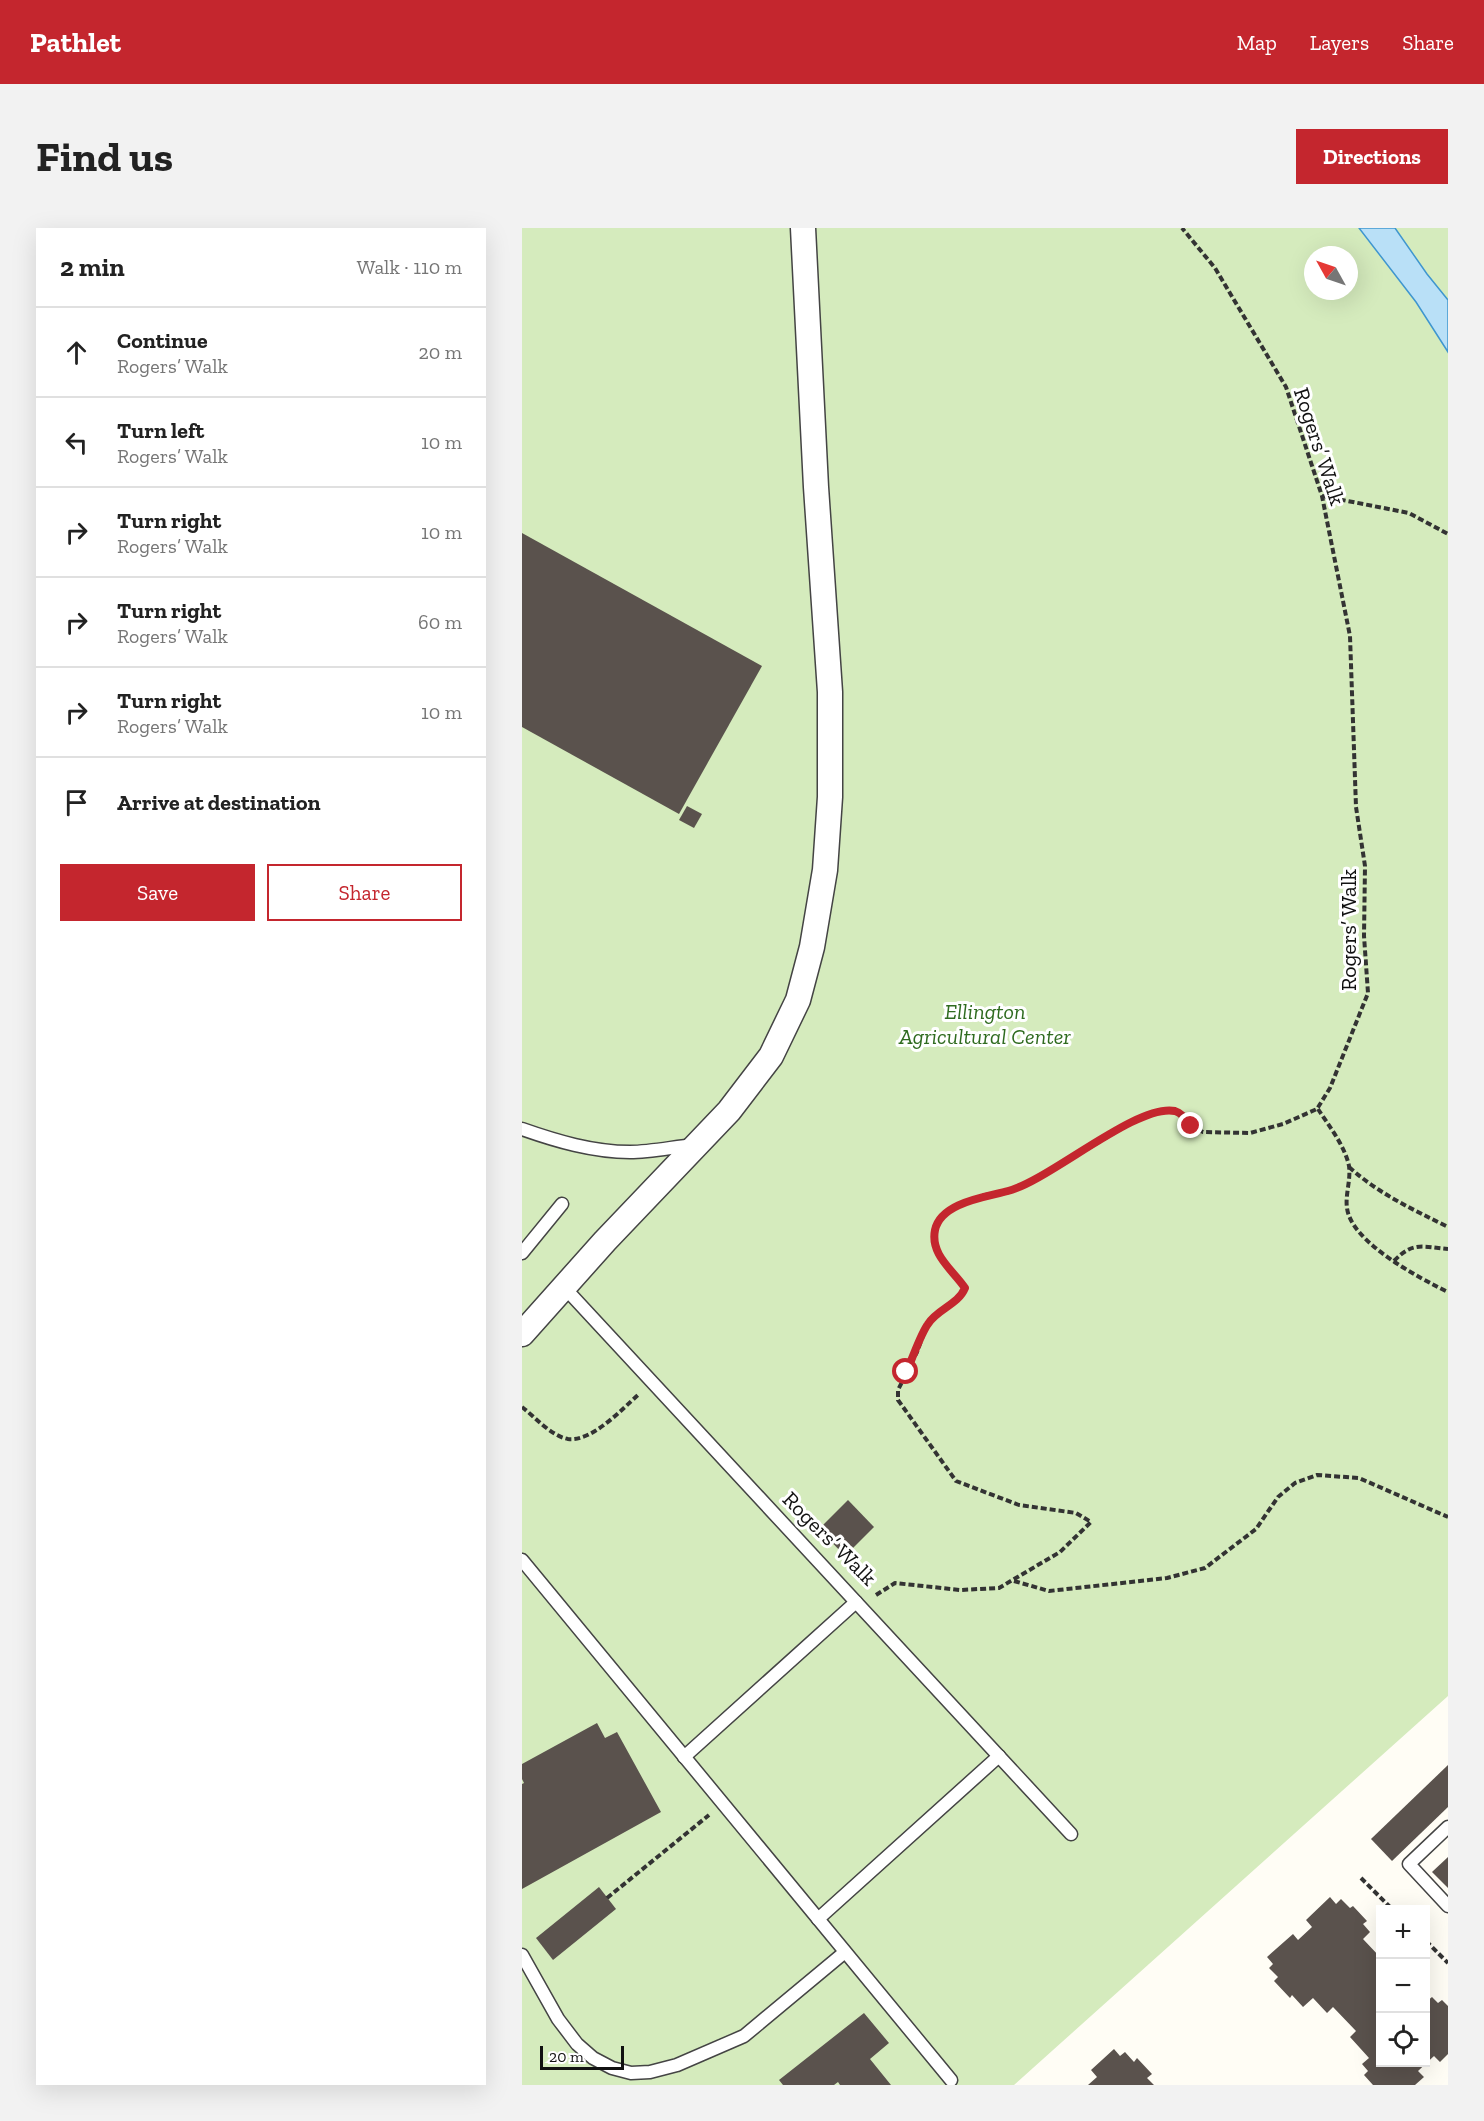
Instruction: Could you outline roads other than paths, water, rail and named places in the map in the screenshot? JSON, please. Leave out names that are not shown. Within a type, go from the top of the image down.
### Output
[{"type":"street","points":[[522,1334],[605,1241],[729,1111],[771,1056],[794,1009],[812,947],[825,870],[830,798],[830,692],[816,487],[803,228]]},
{"type":"lane","points":[[522,1129],[545,1137],[610,1151],[632,1152],[698,1145]]},
{"type":"lane","points":[[522,1253],[562,1204]]},
{"type":"lane","points":[[564,1287],[1071,1834]]},
{"type":"lane","points":[[522,1560],[951,2080]]},
{"type":"lane","points":[[684,1757],[856,1602]]},
{"type":"lane","points":[[818,1919],[999,1756]]},
{"type":"lane","points":[[1448,1827],[1409,1864],[1448,1906]]},
{"type":"lane","points":[[522,1955],[558,2019],[578,2044],[593,2058],[612,2068],[630,2073],[650,2072],[677,2065],[744,2036],[845,1952]]},
{"type":"water","points":[[1359,228],[1395,228],[1448,300],[1448,352],[1416,302]]},
{"type":"park label","name":"Ellington Agricultural Center","points":[[985,1024]]}]
